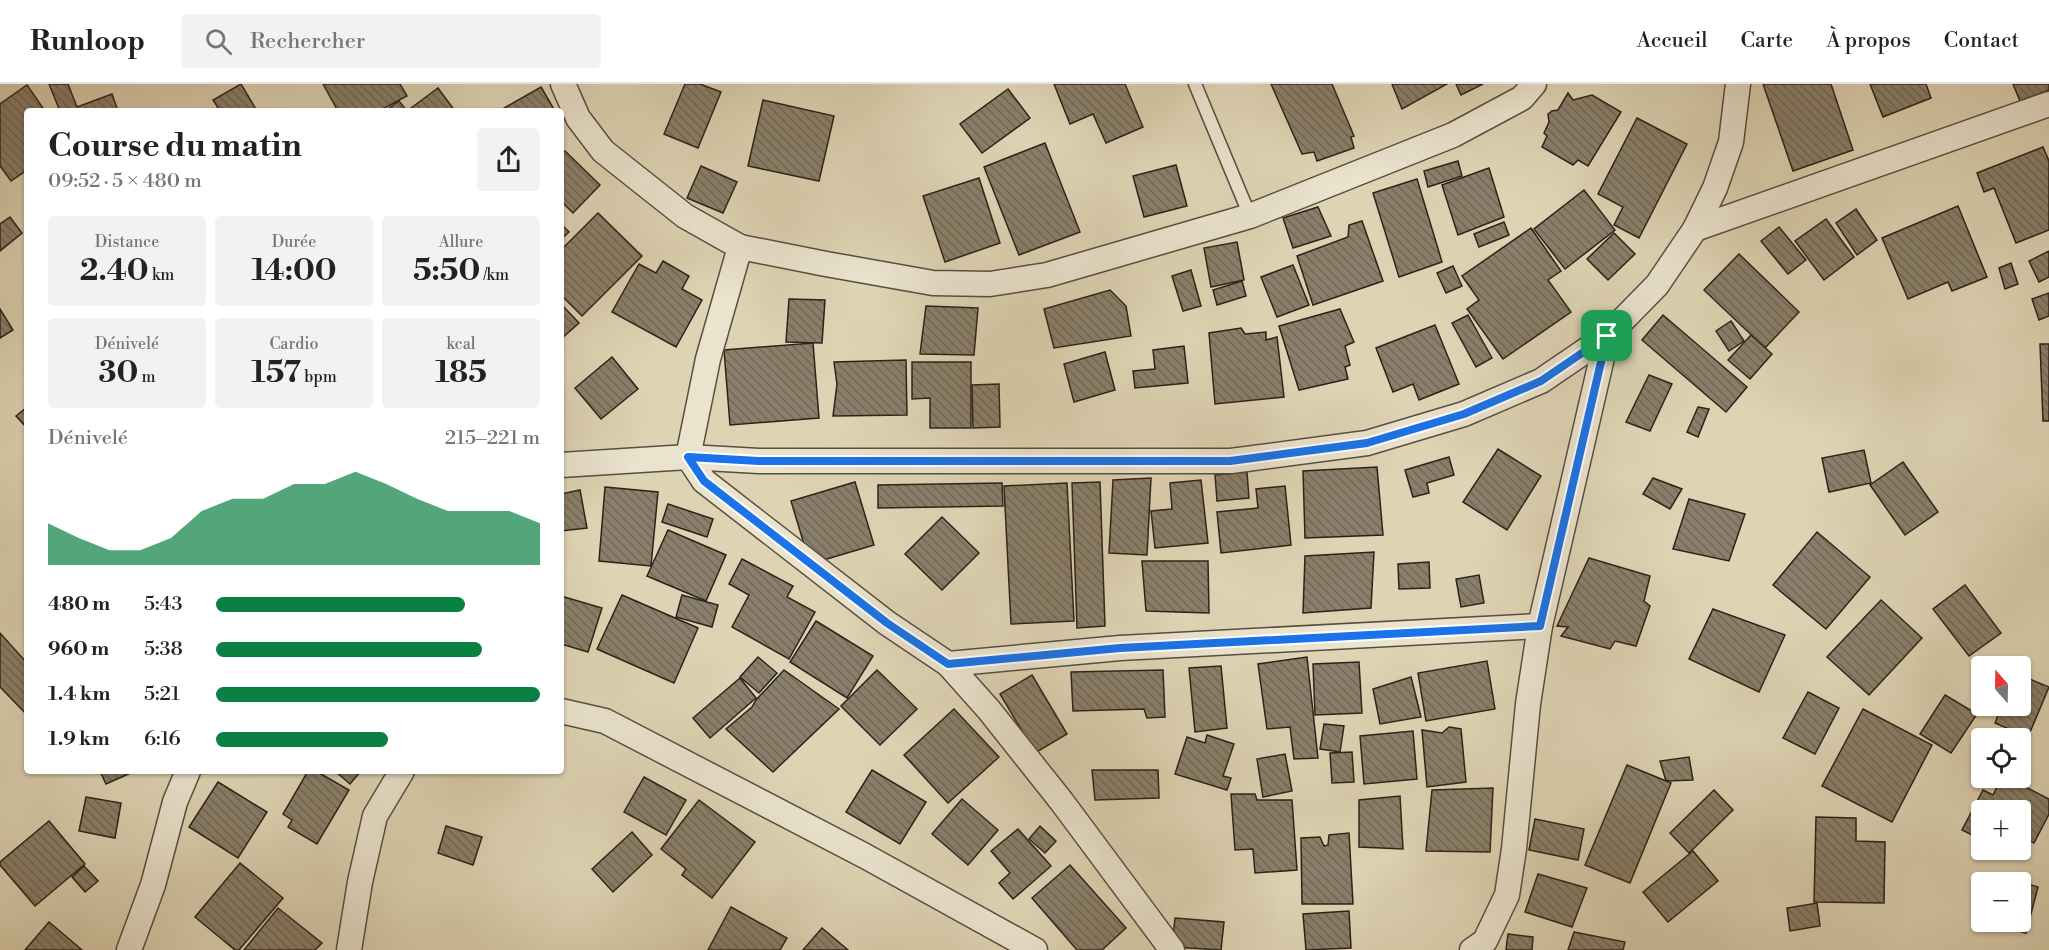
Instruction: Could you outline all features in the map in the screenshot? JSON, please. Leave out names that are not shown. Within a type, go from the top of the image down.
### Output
[{"type":"street","points":[[563,84],[578,118],[603,151],[685,216],[740,247],[933,283],[990,284],[1047,275],[1250,216],[1453,135],[1522,98],[1534,84]]},
{"type":"street","points":[[564,465],[688,457],[759,461],[1230,461],[1367,443],[1464,414],[1541,381],[1607,336],[1657,285],[1695,229],[1715,188],[1731,142],[1738,84]]},
{"type":"street","points":[[1695,229],[2049,104]]},
{"type":"street","points":[[740,247],[708,359],[688,457],[704,481],[887,623],[948,664],[989,710],[1172,950]]},
{"type":"street","points":[[1472,950],[1485,941],[1507,895],[1514,849],[1528,704],[1540,626],[1607,336]]},
{"type":"street","points":[[948,664],[1120,648],[1540,626]]},
{"type":"street","points":[[564,712],[605,722],[865,856],[1035,950]]},
{"type":"street","points":[[129,950],[153,885],[175,802],[187,774]]},
{"type":"street","points":[[349,950],[360,882],[375,816],[400,774]]},
{"type":"lane","points":[[1195,84],[1250,216]]},
{"type":"building","points":[[49,84],[68,84],[77,107],[112,94],[117,108],[59,108]]},
{"type":"building","points":[[241,84],[255,108],[218,108],[213,100]]},
{"type":"building","points":[[323,84],[400,84],[407,96],[385,108],[336,108]]},
{"type":"building","points":[[685,84],[700,84],[721,92],[698,148],[664,134]]},
{"type":"building","points":[[1054,84],[1125,84],[1143,127],[1106,143],[1093,114],[1070,124]]},
{"type":"building","points":[[1271,84],[1332,84],[1354,136],[1351,137],[1354,148],[1317,161],[1314,152],[1302,154]]},
{"type":"building","points":[[1392,84],[1447,84],[1402,109]]},
{"type":"building","points":[[1456,84],[1483,84],[1461,95]]},
{"type":"building","points":[[1763,84],[1831,84],[1853,150],[1793,171]]},
{"type":"building","points":[[1870,84],[1926,84],[1931,98],[1883,117]]},
{"type":"building","points":[[2013,84],[2049,84],[2049,90],[2020,101]]},
{"type":"building","points":[[27,85],[43,108],[24,108],[24,172],[11,181],[0,166],[0,104]]},
{"type":"building","points":[[541,87],[553,108],[504,108]]},
{"type":"building","points":[[438,88],[453,108],[411,108]]},
{"type":"building","points":[[1008,89],[1030,118],[982,153],[960,124]]},
{"type":"building","points":[[1568,93],[1573,100],[1592,95],[1621,112],[1588,166],[1578,160],[1573,165],[1542,147],[1547,136],[1544,133],[1549,122],[1548,114],[1558,110]]},
{"type":"building","points":[[763,100],[834,116],[819,181],[748,166]]},
{"type":"building","points":[[399,101],[405,108],[389,108]]},
{"type":"building","points":[[1637,118],[1687,144],[1639,238],[1614,225],[1623,207],[1598,194]]},
{"type":"building","points":[[1045,143],[1080,232],[1019,255],[984,167]]},
{"type":"building","points":[[2043,147],[2049,161],[2049,230],[2016,243],[1994,188],[1984,192],[1977,173]]},
{"type":"building","points":[[564,152],[600,185],[573,213],[564,204]]},
{"type":"building","points":[[1458,161],[1462,176],[1428,187],[1424,171]]},
{"type":"building","points":[[1176,165],[1187,206],[1144,217],[1133,176]]},
{"type":"building","points":[[701,166],[737,182],[723,213],[687,198]]},
{"type":"building","points":[[1489,168],[1504,217],[1458,235],[1442,185]]},
{"type":"building","points":[[979,178],[1000,243],[945,262],[923,196]]},
{"type":"building","points":[[1417,179],[1442,262],[1399,277],[1373,193]]},
{"type":"building","points":[[1584,190],[1615,230],[1565,269],[1534,229]]},
{"type":"building","points":[[1958,206],[1987,277],[1952,291],[1948,282],[1908,299],[1882,238]]},
{"type":"building","points":[[1318,207],[1331,236],[1293,248],[1283,218]]},
{"type":"building","points":[[1856,209],[1877,240],[1857,255],[1836,223]]},
{"type":"building","points":[[598,213],[642,256],[582,316],[564,298],[564,247]]},
{"type":"building","points":[[10,217],[22,233],[0,251],[0,224]]},
{"type":"building","points":[[1826,219],[1854,257],[1824,280],[1795,241]]},
{"type":"building","points":[[1362,221],[1383,281],[1313,305],[1297,256],[1348,237],[1349,225]]},
{"type":"building","points":[[1504,222],[1509,235],[1479,247],[1474,234]]},
{"type":"building","points":[[564,227],[569,232],[564,236]]},
{"type":"building","points":[[1779,227],[1806,260],[1788,274],[1761,241]]},
{"type":"building","points":[[1531,228],[1561,271],[1548,280],[1571,312],[1503,359],[1467,309],[1479,300],[1462,276]]},
{"type":"building","points":[[1614,233],[1635,254],[1608,280],[1587,259]]},
{"type":"building","points":[[1237,242],[1244,280],[1211,287],[1204,248]]},
{"type":"building","points":[[2049,251],[2049,277],[2039,282],[2029,261]]},
{"type":"building","points":[[1739,254],[1799,312],[1765,348],[1704,290]]},
{"type":"building","points":[[663,261],[689,276],[682,289],[702,300],[676,347],[612,312],[639,264],[656,273]]},
{"type":"building","points":[[2011,263],[2018,284],[2005,289],[1999,268]]},
{"type":"building","points":[[1293,265],[1309,305],[1277,317],[1261,277]]},
{"type":"building","points":[[1453,266],[1462,286],[1446,293],[1437,273]]},
{"type":"building","points":[[1191,270],[1201,306],[1183,311],[1172,276]]},
{"type":"building","points":[[1242,281],[1246,296],[1217,305],[1213,290]]},
{"type":"building","points":[[1110,290],[1126,306],[1131,336],[1054,348],[1044,309]]},
{"type":"building","points":[[2049,293],[2049,316],[2039,320],[2032,299]]},
{"type":"building","points":[[789,299],[825,300],[822,343],[786,342]]},
{"type":"building","points":[[926,306],[978,308],[974,355],[920,354]]},
{"type":"building","points":[[564,307],[579,323],[564,336]]},
{"type":"building","points":[[0,309],[13,330],[0,338]]},
{"type":"building","points":[[1340,309],[1354,342],[1345,346],[1350,365],[1345,367],[1348,379],[1299,390],[1279,326]]},
{"type":"building","points":[[1468,315],[1492,358],[1476,367],[1452,323]]},
{"type":"building","points":[[1663,315],[1747,387],[1726,412],[1642,340]]},
{"type":"building","points":[[1731,321],[1744,341],[1729,351],[1716,331]]},
{"type":"building","points":[[1435,325],[1459,384],[1419,400],[1413,384],[1393,392],[1376,348]]},
{"type":"building","points":[[1241,328],[1245,334],[1266,332],[1266,340],[1277,337],[1284,397],[1215,404],[1209,333]]},
{"type":"building","points":[[1751,335],[1772,354],[1750,379],[1728,360]]},
{"type":"building","points":[[813,343],[819,418],[730,425],[724,350]]},
{"type":"building","points":[[2040,344],[2049,344],[2049,421],[2043,421]]},
{"type":"building","points":[[1184,346],[1188,383],[1135,388],[1133,371],[1155,369],[1153,350]]},
{"type":"building","points":[[1105,352],[1115,390],[1074,402],[1064,364]]},
{"type":"building","points":[[612,357],[638,389],[601,419],[575,388]]},
{"type":"building","points":[[906,360],[907,415],[833,416],[837,384],[834,362]]},
{"type":"building","points":[[912,362],[971,362],[971,428],[930,428],[930,398],[912,399]]},
{"type":"building","points":[[1649,375],[1672,384],[1650,431],[1626,422]]},
{"type":"building","points":[[999,384],[1000,427],[973,428],[972,385]]},
{"type":"building","points":[[1698,407],[1709,409],[1698,437],[1687,432]]},
{"type":"building","points":[[24,409],[24,425],[16,416]]},
{"type":"building","points":[[1498,449],[1541,476],[1507,530],[1463,502]]},
{"type":"building","points":[[1864,450],[1871,483],[1829,492],[1822,458]]},
{"type":"building","points":[[1449,457],[1454,475],[1427,483],[1429,493],[1413,497],[1405,470]]},
{"type":"building","points":[[1903,462],[1938,512],[1905,535],[1870,485]]},
{"type":"building","points":[[1377,467],[1383,535],[1305,538],[1303,471]]},
{"type":"building","points":[[1247,472],[1249,498],[1217,501],[1215,475]]},
{"type":"building","points":[[1151,478],[1147,555],[1109,553],[1113,480]]},
{"type":"building","points":[[1653,478],[1682,489],[1670,509],[1643,494]]},
{"type":"building","points":[[1201,480],[1208,543],[1155,548],[1151,511],[1172,509],[1170,483]]},
{"type":"building","points":[[855,482],[874,545],[810,564],[791,501]]},
{"type":"building","points":[[1100,482],[1105,626],[1077,628],[1072,483]]},
{"type":"building","points":[[1002,483],[1003,506],[878,508],[878,485]]},
{"type":"building","points":[[1067,483],[1074,621],[1011,624],[1004,486]]},
{"type":"building","points":[[1285,486],[1291,545],[1221,553],[1217,512],[1258,508],[1256,489]]},
{"type":"building","points":[[605,487],[658,492],[651,566],[599,561]]},
{"type":"building","points":[[580,490],[587,528],[564,531],[564,493]]},
{"type":"building","points":[[1689,499],[1745,514],[1729,561],[1673,549]]},
{"type":"building","points":[[668,504],[713,519],[707,537],[662,522]]},
{"type":"building","points":[[942,517],[979,553],[942,590],[905,554]]},
{"type":"building","points":[[668,530],[726,555],[706,601],[647,576]]},
{"type":"building","points":[[1817,532],[1870,577],[1826,629],[1773,585]]},
{"type":"building","points":[[1374,552],[1371,608],[1303,613],[1305,556]]},
{"type":"building","points":[[1589,558],[1650,576],[1644,601],[1650,606],[1636,646],[1615,641],[1610,649],[1561,636],[1568,627],[1557,626]]},
{"type":"building","points":[[742,559],[793,586],[787,597],[815,612],[789,659],[732,627],[749,595],[729,584]]},
{"type":"building","points":[[1142,561],[1208,561],[1209,613],[1146,611]]},
{"type":"building","points":[[1429,562],[1430,588],[1399,589],[1398,564]]},
{"type":"building","points":[[1479,575],[1484,603],[1461,607],[1456,579]]},
{"type":"building","points":[[1965,585],[2001,633],[1969,656],[1933,609]]},
{"type":"building","points":[[622,595],[698,628],[674,683],[597,649]]},
{"type":"building","points":[[682,595],[718,605],[712,627],[676,617]]},
{"type":"building","points":[[564,597],[602,608],[588,652],[564,645]]},
{"type":"building","points":[[1881,600],[1922,638],[1869,695],[1827,657]]},
{"type":"building","points":[[1713,609],[1785,635],[1759,692],[1689,659]]},
{"type":"building","points":[[816,621],[873,656],[847,698],[790,662]]},
{"type":"building","points":[[0,633],[24,660],[24,712],[0,687]]},
{"type":"building","points":[[758,657],[777,673],[759,693],[740,677]]},
{"type":"building","points":[[1307,657],[1318,758],[1294,759],[1290,727],[1267,729],[1258,664]]},
{"type":"building","points":[[1487,661],[1495,709],[1426,721],[1418,673]]},
{"type":"building","points":[[1359,662],[1362,713],[1315,715],[1313,664]]},
{"type":"building","points":[[1221,666],[1227,728],[1195,732],[1189,668]]},
{"type":"building","points":[[784,670],[839,709],[773,772],[726,729],[752,707]]},
{"type":"building","points":[[877,670],[917,709],[880,745],[841,706]]},
{"type":"building","points":[[1163,670],[1165,717],[1147,718],[1144,709],[1073,711],[1071,672]]},
{"type":"building","points":[[1032,675],[1067,734],[1035,753],[1000,694]]},
{"type":"building","points":[[1411,677],[1421,717],[1380,724],[1373,689]]},
{"type":"building","points":[[740,678],[756,698],[710,738],[693,718]]},
{"type":"building","points":[[2031,680],[2049,687],[2031,730],[2031,728],[2007,728],[1995,723],[1998,716],[2031,716]]},
{"type":"building","points":[[1808,692],[1839,708],[1815,754],[1783,738]]},
{"type":"building","points":[[1945,695],[1971,710],[1971,716],[1976,716],[1951,753],[1920,734]]},
{"type":"building","points":[[954,709],[999,757],[948,803],[904,755]]},
{"type":"building","points":[[1863,709],[1932,745],[1892,822],[1822,786]]},
{"type":"building","points":[[1324,724],[1344,726],[1340,752],[1320,749]]},
{"type":"building","points":[[1449,727],[1461,729],[1466,782],[1427,787],[1422,730],[1442,733]]},
{"type":"building","points":[[1413,731],[1417,779],[1364,784],[1360,736]]},
{"type":"building","points":[[1207,735],[1234,744],[1223,776],[1231,778],[1227,790],[1175,774],[1187,737],[1205,743]]},
{"type":"building","points":[[1352,752],[1354,782],[1332,783],[1330,753]]},
{"type":"building","points":[[1285,754],[1292,791],[1263,797],[1257,759]]},
{"type":"building","points":[[1689,757],[1693,780],[1666,781],[1660,761]]},
{"type":"building","points":[[1627,765],[1671,783],[1630,883],[1585,865]]},
{"type":"building","points":[[872,770],[926,802],[900,844],[846,812]]},
{"type":"building","points":[[1092,770],[1158,770],[1159,798],[1095,800]]},
{"type":"building","points":[[101,774],[128,774],[106,784]]},
{"type":"building","points":[[306,774],[321,774],[349,790],[317,844],[288,827],[292,820],[283,814]]},
{"type":"building","points":[[338,774],[358,774],[350,784]]},
{"type":"building","points":[[644,777],[686,800],[666,835],[624,812]]},
{"type":"building","points":[[218,782],[267,812],[238,858],[189,827]]},
{"type":"building","points":[[1493,788],[1490,852],[1426,851],[1432,790]]},
{"type":"building","points":[[1996,788],[2028,788],[2049,799],[2049,814],[2034,843],[2031,842],[2031,800],[1978,800],[1983,790],[1993,795]]},
{"type":"building","points":[[1714,790],[1733,810],[1689,853],[1670,833]]},
{"type":"building","points":[[1231,794],[1255,794],[1257,800],[1292,800],[1297,870],[1255,873],[1253,849],[1235,850]]},
{"type":"building","points":[[1400,796],[1403,849],[1359,847],[1359,800]]},
{"type":"building","points":[[86,797],[121,803],[115,838],[79,831]]},
{"type":"building","points":[[962,799],[998,830],[968,865],[932,834]]},
{"type":"building","points":[[699,800],[755,842],[712,898],[682,875],[686,869],[661,849]]},
{"type":"building","points":[[1971,813],[1971,834],[1962,830]]},
{"type":"building","points":[[1816,817],[1856,818],[1856,841],[1885,842],[1884,903],[1814,902]]},
{"type":"building","points":[[1535,819],[1584,829],[1578,860],[1529,850]]},
{"type":"building","points":[[49,821],[85,864],[35,906],[0,865],[0,862]]},
{"type":"building","points":[[446,826],[482,837],[473,865],[438,853]]},
{"type":"building","points":[[1040,826],[1056,841],[1045,853],[1029,839]]},
{"type":"building","points":[[1018,829],[1051,866],[1013,899],[999,883],[1010,873],[991,851]]},
{"type":"building","points":[[632,832],[652,855],[613,892],[592,869]]},
{"type":"building","points":[[1349,833],[1353,904],[1302,904],[1301,838],[1320,837],[1324,846],[1328,845],[1329,835]]},
{"type":"building","points":[[1693,851],[1718,881],[1668,922],[1643,892]]},
{"type":"building","points":[[240,863],[283,898],[239,950],[235,950],[195,917]]},
{"type":"building","points":[[1070,865],[1126,928],[1102,950],[1077,950],[1032,898]]},
{"type":"building","points":[[84,866],[98,881],[85,892],[72,877]]},
{"type":"building","points":[[1538,874],[1587,888],[1572,927],[1525,912]]},
{"type":"building","points":[[2031,885],[2038,887],[2031,914]]},
{"type":"building","points":[[1817,903],[1820,926],[1790,931],[1787,908]]},
{"type":"building","points":[[731,907],[787,938],[780,950],[708,950]]},
{"type":"building","points":[[278,908],[322,943],[315,950],[244,950]]},
{"type":"building","points":[[1349,911],[1351,948],[1306,950],[1303,914]]},
{"type":"building","points":[[1175,918],[1224,922],[1221,950],[1172,947]]},
{"type":"building","points":[[49,922],[82,950],[25,950]]},
{"type":"building","points":[[822,928],[848,950],[803,950]]},
{"type":"building","points":[[1574,932],[1625,942],[1623,950],[1568,950]]},
{"type":"building","points":[[1508,934],[1533,937],[1532,950],[1506,950]]},
{"type":"route","points":[[1607,336],[1540,626],[1120,648],[948,664],[887,623],[704,481],[688,457],[759,461],[1230,461],[1367,443],[1464,414],[1541,381],[1607,336]]}]
